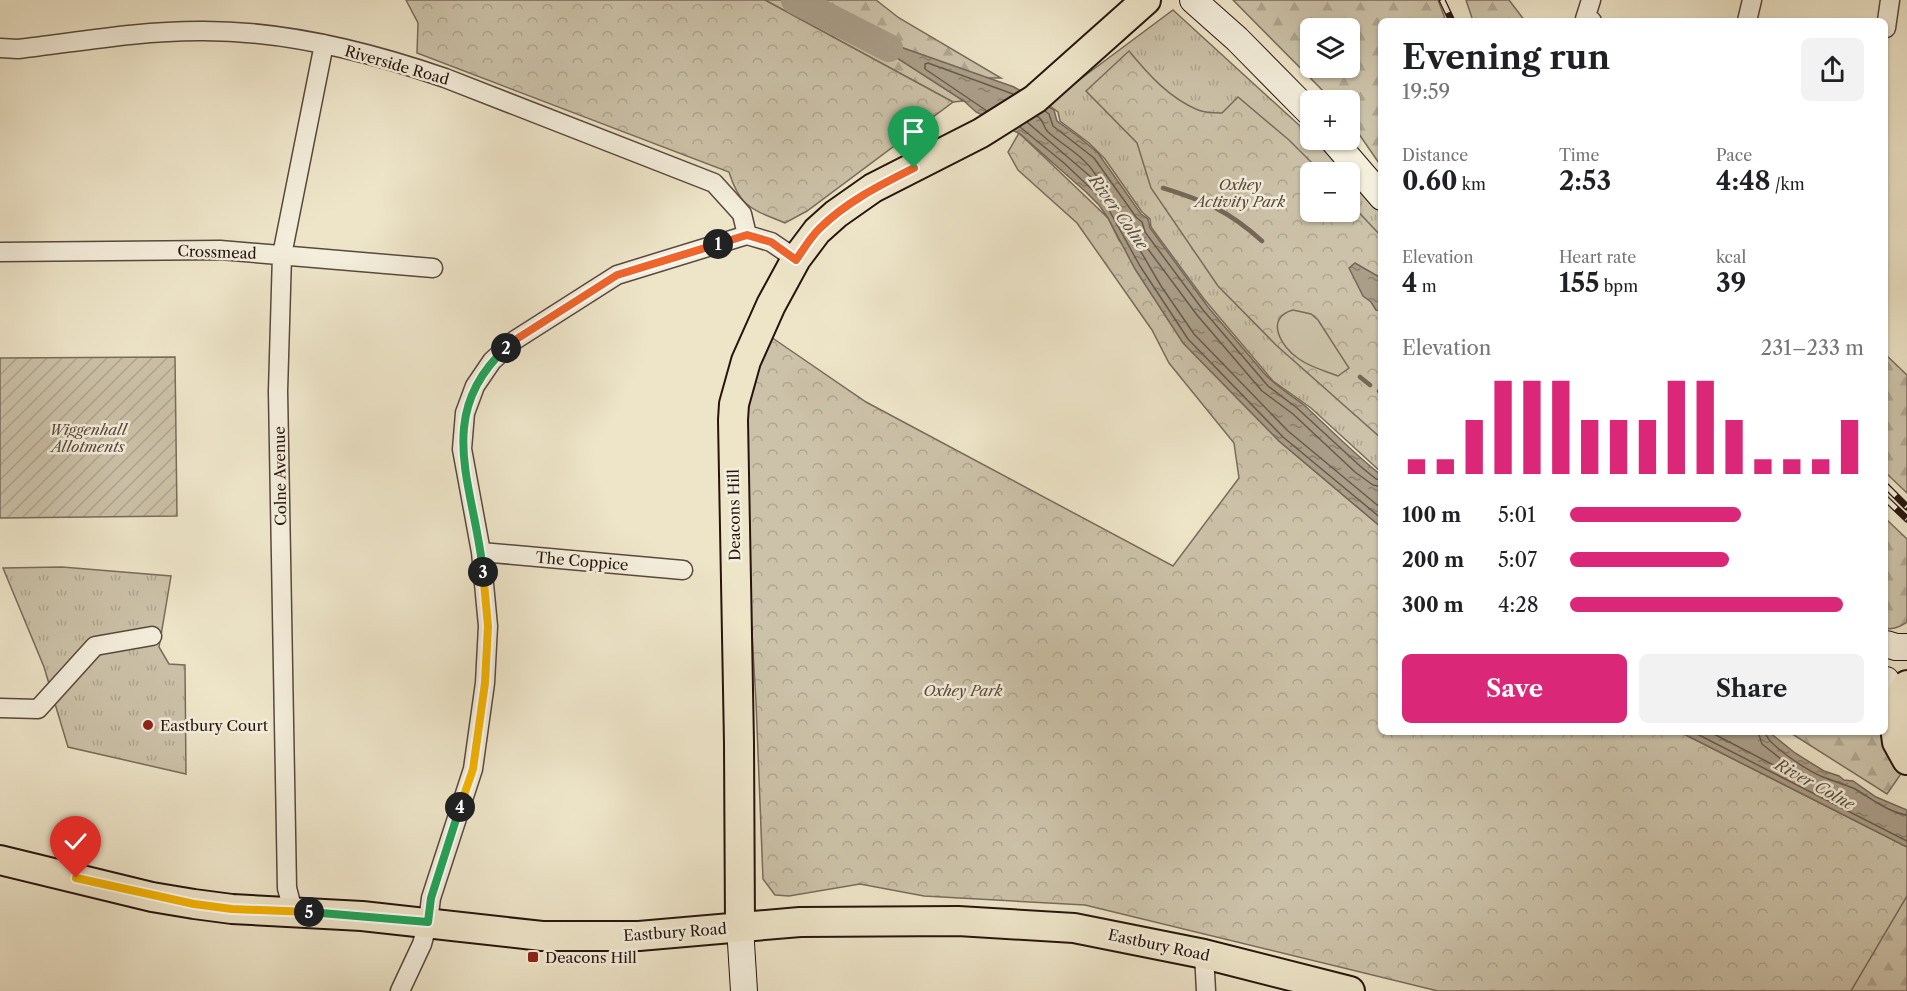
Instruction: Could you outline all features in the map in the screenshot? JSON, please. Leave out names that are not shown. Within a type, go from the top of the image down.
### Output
[{"type":"main road","points":[[1109,32],[1118,0]]},
{"type":"main road","name":"Deacons Hill","points":[[740,927],[740,743],[733,420],[734,404],[746,361],[771,305],[796,260],[817,231],[836,214],[873,188],[955,147],[1035,99],[1146,0]]},
{"type":"main road","points":[[1900,696],[1894,726],[1898,742],[1907,760]]},
{"type":"main road","name":"Eastbury Road","points":[[0,860],[152,897],[194,904],[232,909],[293,911],[428,922],[542,936],[639,936],[800,922],[958,921],[1074,928],[1204,954],[1350,991]]},
{"type":"street","points":[[1193,0],[1237,39],[1300,103]]},
{"type":"street","points":[[1588,18],[1591,0]]},
{"type":"street","points":[[1748,18],[1752,0]]},
{"type":"street","points":[[1887,18],[1890,0]]},
{"type":"street","name":"Riverside Road","points":[[0,48],[18,49],[134,34],[200,31],[262,34],[324,44],[400,63],[445,78],[714,183],[742,214],[747,235]]},
{"type":"street","name":"Colne Avenue","points":[[293,911],[287,888],[278,402],[282,255],[324,44]]},
{"type":"street","points":[[1342,150],[1378,192]]},
{"type":"street","points":[[400,991],[411,971],[428,922],[431,898],[473,769],[485,683],[488,626],[481,552],[462,449],[465,413],[475,386],[492,361],[515,340],[617,275],[747,235],[771,242],[796,260]]},
{"type":"street","name":"Crossmead","points":[[0,252],[220,250],[433,268]]},
{"type":"street","name":"The Coppice","points":[[481,552],[683,570]]},
{"type":"street","points":[[0,708],[38,709],[95,646],[152,636]]},
{"type":"street","points":[[1888,646],[1896,648],[1907,647]]},
{"type":"street","points":[[1888,682],[1900,696]]},
{"type":"street","points":[[740,927],[744,991]]},
{"type":"street","points":[[1204,954],[1206,991]]},
{"type":"green space","points":[[406,0],[765,0],[953,102],[807,211],[785,223],[749,206],[738,193],[729,172],[417,53],[418,23]]},
{"type":"green space","points":[[765,0],[876,0],[899,18],[1001,78],[986,78],[858,32],[964,101],[953,102]]},
{"type":"green space","points":[[1233,0],[1438,0],[1445,18],[1378,18],[1378,162],[1360,136],[1360,90],[1322,90],[1310,78],[1360,78],[1360,18],[1300,18],[1300,68]]},
{"type":"green space","points":[[1466,0],[1509,0],[1523,18],[1472,18]]},
{"type":"green space","name":"Oxhey Activity Park","points":[[1173,10],[1300,126],[1300,150],[1325,150],[1337,162],[1300,162],[1300,222],[1360,222],[1360,185],[1378,204],[1378,469],[1311,408],[1273,381],[1204,299],[1151,227],[1150,219],[1142,212],[1105,159],[1089,143],[1060,121],[1058,112],[1047,104]]},
{"type":"green space","name":"Oxhey Activity Park","points":[[1129,51],[1168,92],[1198,110],[1222,113],[1238,97],[1289,140],[1311,162],[1300,162],[1300,222],[1360,222],[1360,214],[1378,233],[1378,435],[1276,345],[1218,286],[1151,188],[1137,143],[1086,91]]},
{"type":"green space","name":"Oxhey Park","points":[[1019,133],[1108,218],[1119,240],[1279,441],[1378,524],[1378,735],[1686,735],[1907,847],[1907,896],[1851,991],[1438,991],[1085,905],[924,896],[860,884],[789,896],[775,895],[763,879],[756,702],[743,480],[742,394],[771,337],[866,402],[1173,566],[1239,478],[1234,443],[1169,363],[1152,330],[1077,223],[1018,170],[1008,152]]},
{"type":"green space","points":[[1293,310],[1311,314],[1318,320],[1349,368],[1338,376],[1308,364],[1292,354],[1278,333],[1277,326],[1284,314]]},
{"type":"green space","name":"Wiggenhall Allotments","points":[[175,357],[177,516],[0,518],[0,358]]},
{"type":"green space","points":[[1888,357],[1907,375],[1907,493],[1888,475]]},
{"type":"green space","points":[[1888,521],[1907,539],[1907,622],[1888,628]]},
{"type":"green space","points":[[62,567],[171,576],[159,647],[169,664],[185,665],[186,774],[68,747],[44,667],[3,568]]},
{"type":"green space","points":[[1794,735],[1887,735],[1905,768],[1887,794]]},
{"type":"green space","points":[[1907,864],[1907,991],[1807,991]]},
{"type":"water","points":[[855,31],[1014,87],[1054,110],[1057,121],[1098,153],[1141,214],[1148,219],[1150,228],[1208,307],[1263,372],[1304,405],[1378,472],[1378,524],[1279,441],[1183,343],[1135,269],[1099,205],[1020,134],[976,112],[964,101]]},
{"type":"water","points":[[1355,263],[1378,276],[1378,310],[1363,296],[1349,268]]},
{"type":"water","points":[[1686,735],[1773,735],[1795,753],[1824,771],[1844,780],[1853,781],[1876,797],[1907,810],[1907,847]]},
{"type":"waterway","name":"River Colne","points":[[795,0],[889,48]]},
{"type":"waterway","points":[[1163,188],[1216,208],[1239,222],[1262,241]]},
{"type":"waterway","points":[[1360,377],[1370,385]]},
{"type":"railway","points":[[1442,0],[1451,18]]},
{"type":"railway","points":[[1888,488],[1907,507]]},
{"type":"railway","points":[[1888,501],[1907,519]]},
{"type":"place","name":"Eastbury Court","points":[[148,725]]},
{"type":"place","name":"Deacons Hill","points":[[533,957]]},
{"type":"route","points":[[76,878],[152,897],[232,909],[293,911],[428,922],[431,898],[473,769],[485,683],[488,626],[481,552],[462,449],[465,413],[475,386],[492,361],[515,340],[617,275],[747,235],[771,242],[796,260],[817,231],[836,214],[873,188],[914,168]]}]
